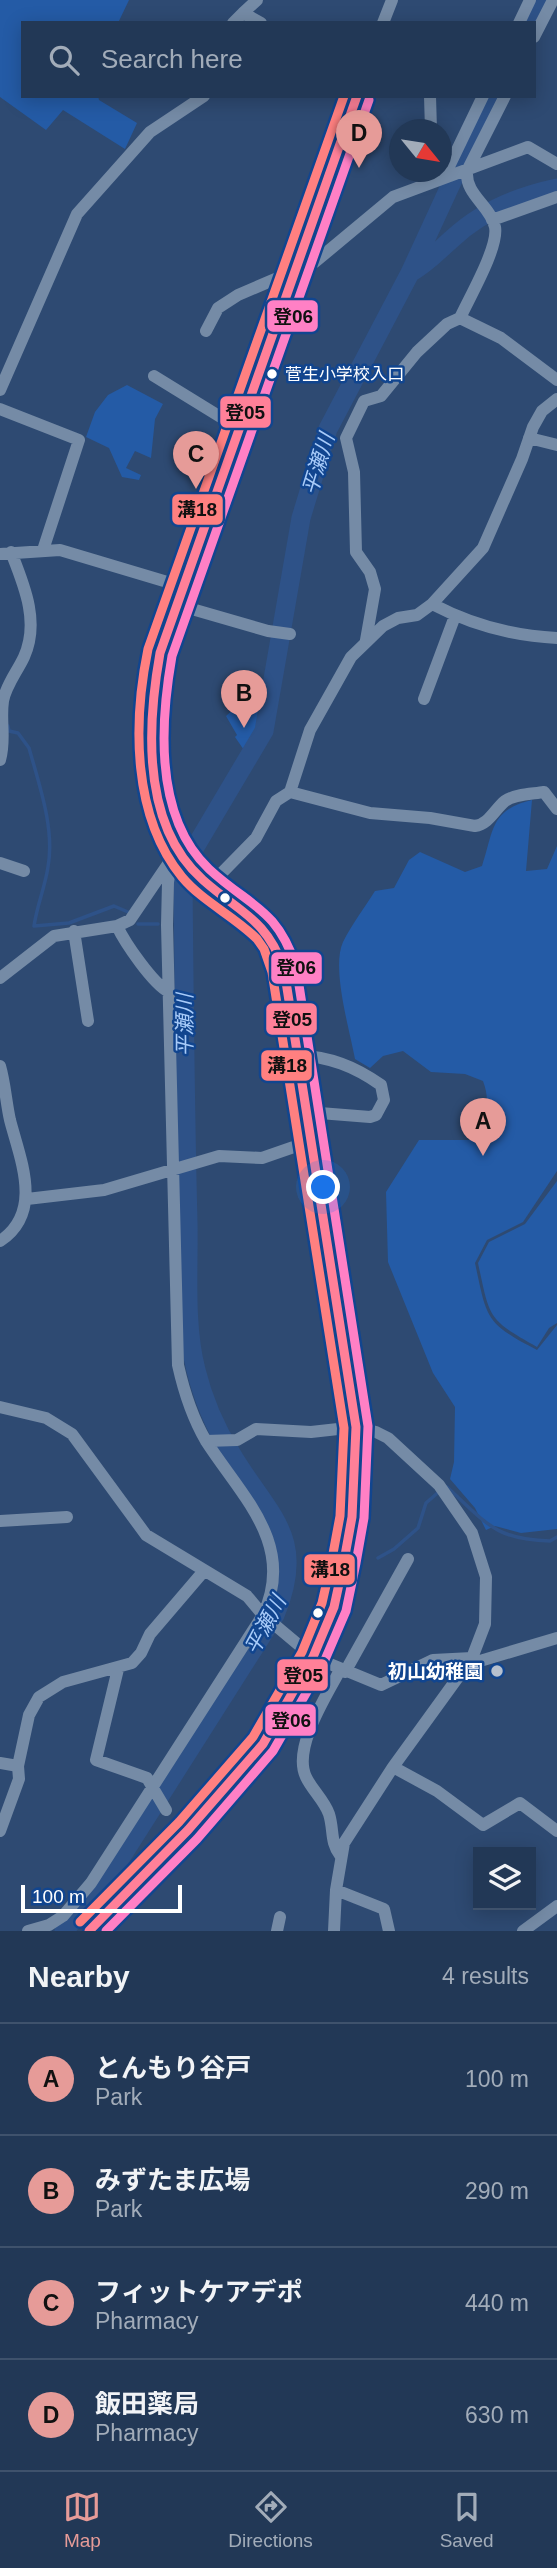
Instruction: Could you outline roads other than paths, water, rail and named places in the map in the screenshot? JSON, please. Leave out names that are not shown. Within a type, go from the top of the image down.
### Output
[{"type":"street","points":[[238,18],[257,0]]},
{"type":"street","points":[[384,21],[392,0]]},
{"type":"street","points":[[521,21],[530,0]]},
{"type":"street","points":[[536,31],[553,0]]},
{"type":"street","points":[[0,390],[77,214],[150,132],[201,98]]},
{"type":"street","points":[[28,1931],[49,1925],[64,1916],[112,1853],[269,1602],[275,1567],[264,1526],[207,1441],[189,1405],[178,1365],[177,1170],[169,992],[168,882],[176,854],[156,776],[151,719],[158,662],[356,98]]},
{"type":"street","points":[[430,98],[431,119]]},
{"type":"street","points":[[452,159],[482,98]]},
{"type":"street","points":[[366,640],[375,589],[370,572],[356,552],[354,472],[346,438],[364,401],[381,396],[425,344],[447,324],[460,318],[491,250],[496,231],[492,219],[466,182],[465,172],[504,98]]},
{"type":"street","points":[[452,174],[465,172],[528,147],[557,164]]},
{"type":"street","points":[[206,331],[218,308],[238,295],[315,262],[393,197],[428,182]]},
{"type":"street","points":[[492,219],[557,197]]},
{"type":"street","points":[[460,318],[501,338],[557,380]]},
{"type":"street","points":[[154,376],[240,429]]},
{"type":"street","points":[[210,886],[256,838],[276,801],[290,792],[310,730],[339,676],[366,640],[383,626],[398,618],[417,615],[432,604],[483,548],[542,411],[557,399]]},
{"type":"street","points":[[0,409],[79,440],[43,550]]},
{"type":"street","points":[[529,438],[557,444]]},
{"type":"street","points":[[0,760],[4,745],[3,699],[27,650],[31,633],[27,592],[6,553],[60,550],[184,587]]},
{"type":"street","points":[[178,604],[272,632],[288,634]]},
{"type":"street","points":[[432,604],[455,616],[521,636],[557,638]]},
{"type":"street","points":[[424,699],[455,616]]},
{"type":"street","points":[[290,792],[370,813],[430,818],[475,827],[482,825],[507,799],[528,794],[544,792],[557,809]]},
{"type":"street","points":[[89,1931],[236,1777],[268,1736],[313,1657],[334,1607],[352,1517],[356,1427],[284,969],[275,943],[255,919],[210,886],[176,854]]},
{"type":"street","points":[[0,978],[39,945],[54,936],[117,926],[130,920],[176,854]]},
{"type":"street","points":[[0,863],[24,871]]},
{"type":"street","points":[[117,926],[128,949],[142,961],[160,988],[169,992]]},
{"type":"street","points":[[74,931],[88,1021]]},
{"type":"street","points":[[297,1055],[355,1067],[381,1085],[384,1100],[376,1115],[370,1117],[307,1112]]},
{"type":"street","points":[[0,1066],[4,1110],[22,1155],[27,1199],[17,1221],[0,1241]]},
{"type":"street","points":[[27,1199],[80,1195],[177,1170],[219,1156],[251,1160],[262,1158],[311,1141]]},
{"type":"street","points":[[0,1407],[46,1418],[72,1434],[146,1535],[203,1572],[247,1596],[263,1615],[313,1657],[343,1671],[381,1685],[433,1660],[472,1658],[480,1661],[557,1638]]},
{"type":"street","points":[[207,1441],[236,1440],[256,1429],[311,1432],[356,1427],[388,1438],[443,1490],[472,1533],[486,1577],[485,1624],[472,1658],[355,1823],[340,1855],[334,1931]]},
{"type":"street","points":[[0,1521],[67,1517]]},
{"type":"street","points":[[340,1855],[333,1846],[329,1815],[305,1776],[303,1759],[312,1726],[408,1559]]},
{"type":"street","points":[[0,1831],[19,1779],[18,1766],[29,1715],[39,1697],[63,1682],[132,1663],[141,1653],[150,1634],[203,1572]]},
{"type":"street","points":[[118,1669],[96,1760],[147,1778],[165,1809]]},
{"type":"street","points":[[0,1763],[18,1766]]},
{"type":"street","points":[[393,1767],[437,1791],[483,1825],[520,1803],[555,1825]]},
{"type":"street","points":[[336,1890],[384,1909],[388,1931]]},
{"type":"street","points":[[523,1931],[557,1906]]},
{"type":"street","points":[[277,1931],[280,1917]]},
{"type":"waterway","name":"平瀬川","points":[[533,21],[543,0]]},
{"type":"waterway","name":"平瀬川","points":[[64,1931],[106,1881],[275,1615],[284,1588],[287,1565],[279,1528],[231,1453],[210,1413],[192,1352],[188,1296],[183,876],[194,849],[264,731],[301,518],[328,429],[410,273],[463,158],[496,98]]},
{"type":"waterway","points":[[410,273],[428,261],[464,228],[489,212],[529,195],[557,188]]},
{"type":"waterway","points":[[8,726],[9,731],[18,733],[29,748],[48,822],[48,867],[34,926],[69,923],[114,906],[128,912]]},
{"type":"waterway","name":"平瀬川","points":[[176,922],[183,921]]},
{"type":"waterway","points":[[138,924],[158,924]]},
{"type":"waterway","points":[[447,1487],[482,1520],[504,1533],[532,1540],[550,1541],[557,1537]]},
{"type":"waterway","points":[[378,1558],[394,1549],[418,1528],[426,1503],[441,1490]]},
{"type":"place","name":"飯田薬局","points":[[359,168]]},
{"type":"place","name":"菅生小学校入口","points":[[272,374]]},
{"type":"place","name":"フィットケアデポ","points":[[196,489]]},
{"type":"place","name":"みずたま広場","points":[[244,728]]},
{"type":"place","name":"とんもり谷戸","points":[[483,1156]]},
{"type":"place","name":"初山幼稚園","points":[[497,1671]]}]
